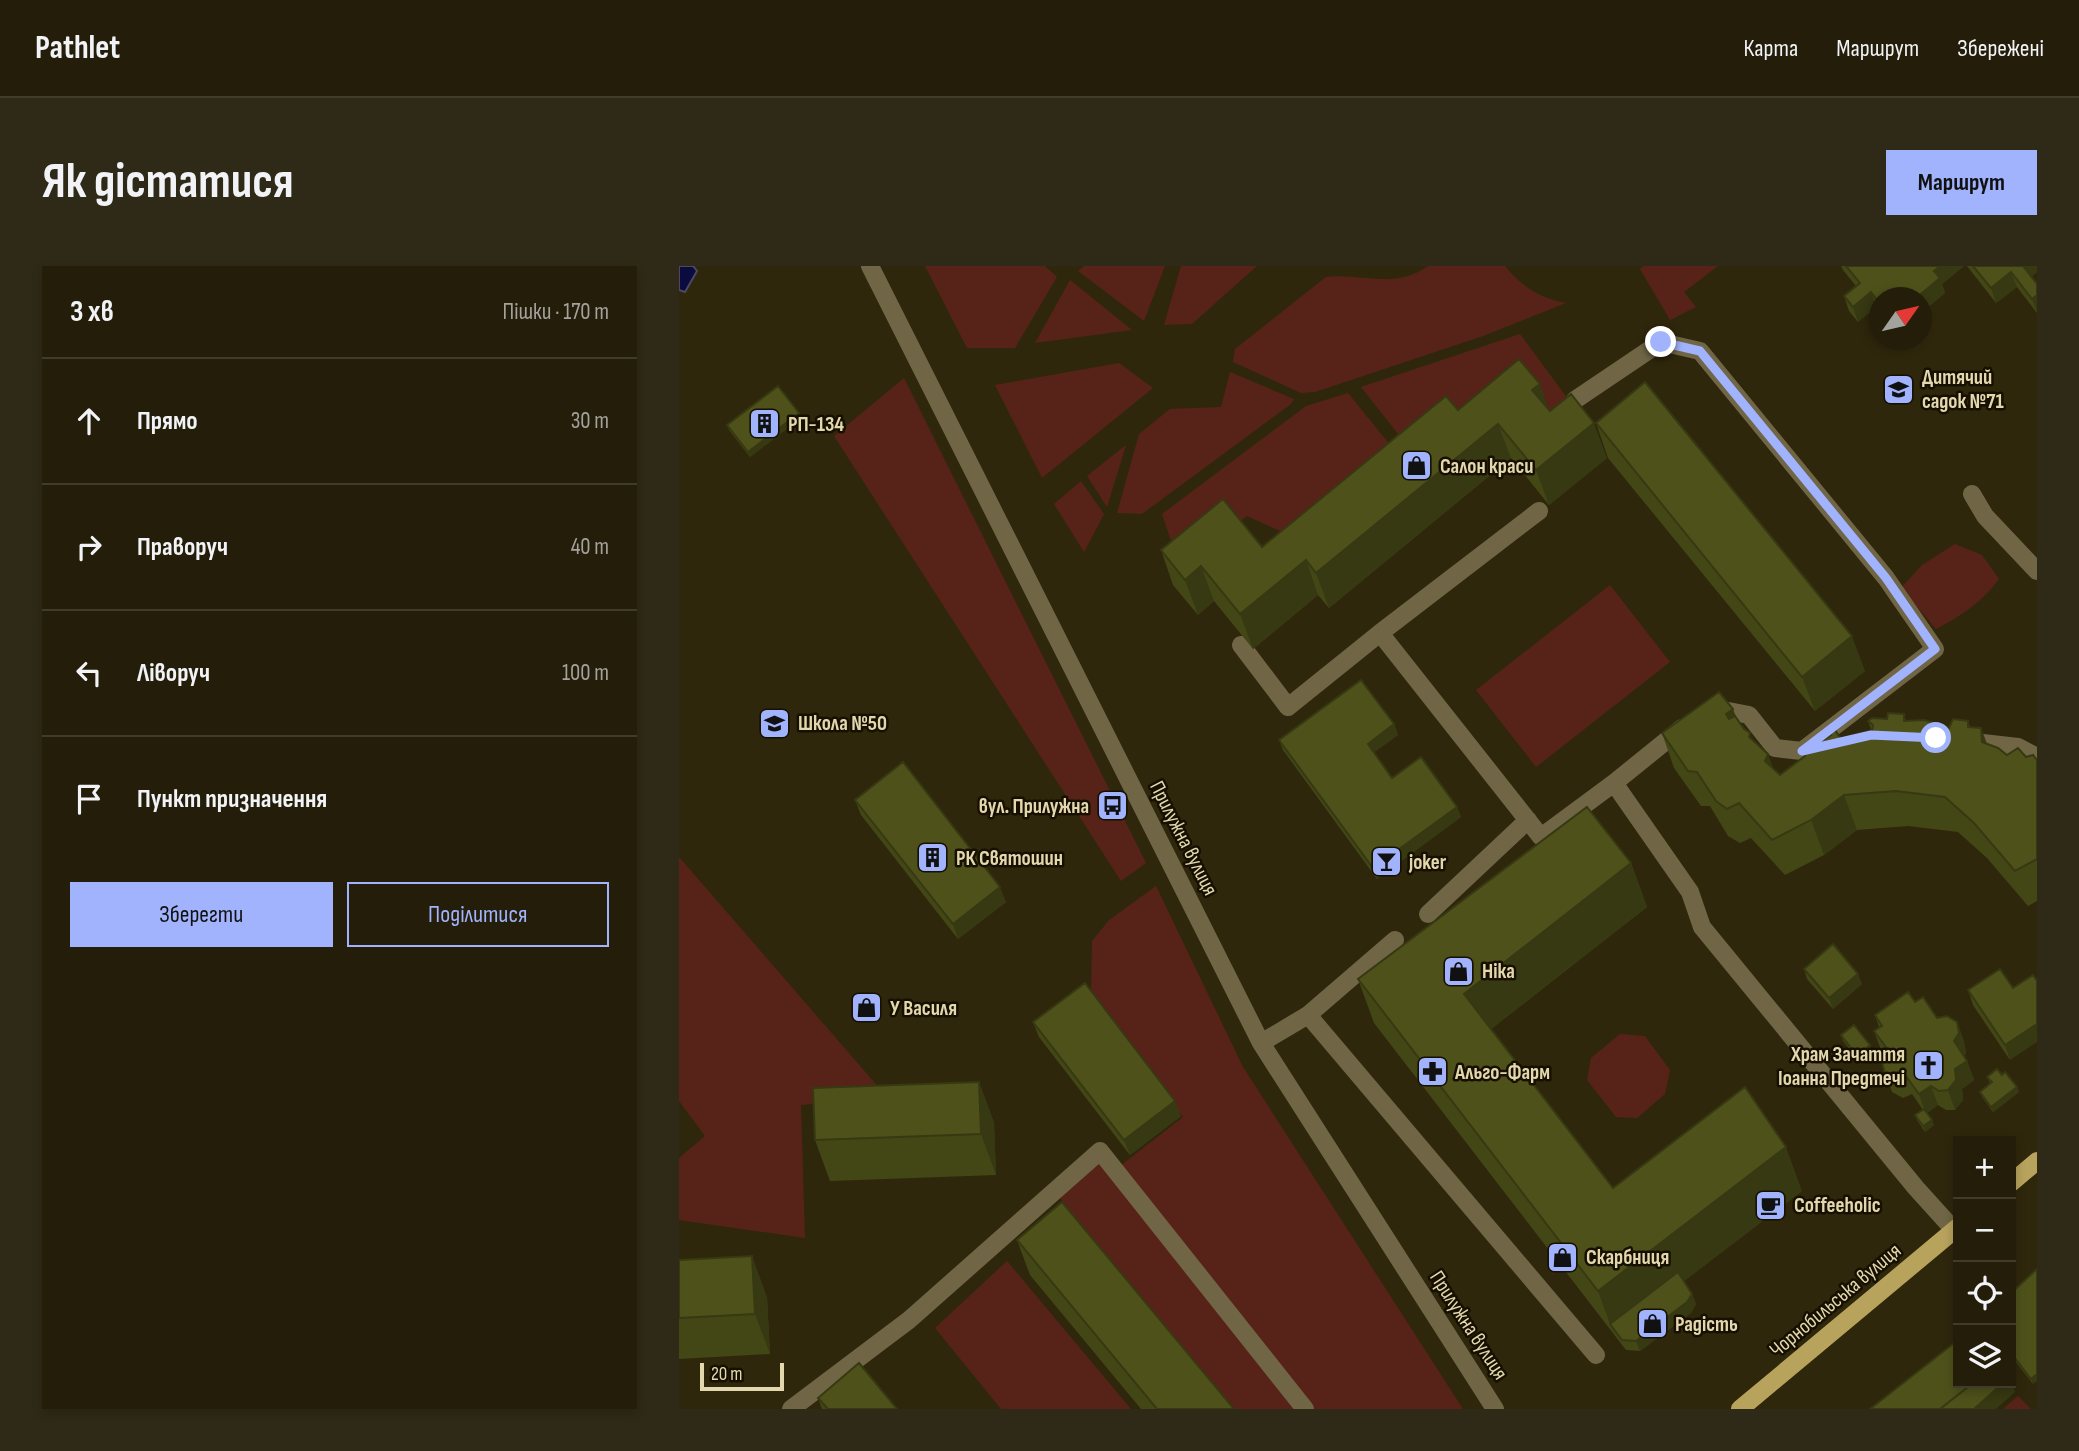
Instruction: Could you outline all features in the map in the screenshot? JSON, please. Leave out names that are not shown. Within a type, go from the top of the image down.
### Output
[{"type":"main road","points":[[2016,1179],[2037,1161]]},
{"type":"main road","name":"Чорнобильська вулиця","points":[[1740,1409],[1953,1231]]},
{"type":"street","name":"Прилужна вулиця","points":[[870,266],[1261,1043],[1495,1409]]},
{"type":"street","points":[[1575,400],[1661,342],[1700,351],[1886,578],[1935,649],[1802,751]]},
{"type":"street","points":[[1972,494],[1985,516],[2037,572]]},
{"type":"street","points":[[1241,645],[1288,707],[1539,511]]},
{"type":"street","points":[[1380,633],[1541,837],[1707,707],[1749,715],[1775,748],[1802,751],[1848,740]]},
{"type":"street","points":[[1948,740],[2018,747],[2037,757]]},
{"type":"street","points":[[1613,783],[1690,892],[1702,927],[1916,1188],[1953,1225]]},
{"type":"street","points":[[1428,914],[1528,820]]},
{"type":"street","points":[[1261,1043],[1308,1015],[1395,940]]},
{"type":"street","points":[[1308,1015],[1596,1355]]},
{"type":"street","points":[[791,1409],[909,1320],[1100,1151],[1305,1409]]},
{"type":"shaded area","points":[[679,266],[693,266],[697,271],[685,292],[679,290]]},
{"type":"shaded area","points":[[925,266],[1045,266],[1057,277],[1015,348],[967,348]]},
{"type":"shaded area","points":[[1084,266],[1165,266],[1144,321],[1078,271]]},
{"type":"shaded area","points":[[1181,266],[1257,266],[1192,324],[1164,325]]},
{"type":"shaded area","points":[[1428,266],[1505,266],[1532,290],[1566,303],[1483,336],[1315,392],[1301,393],[1233,362],[1235,349],[1326,277],[1391,279],[1416,273]]},
{"type":"shaded area","points":[[1643,266],[1718,266],[1684,292],[1696,307],[1670,320],[1640,269]]},
{"type":"shaded area","points":[[1070,280],[1132,330],[1035,343]]},
{"type":"shaded area","points":[[1520,334],[1571,403],[1554,417],[1418,459],[1361,387]]},
{"type":"shaded area","points":[[1119,363],[1153,388],[1042,478],[995,385]]},
{"type":"shaded area","points":[[1230,372],[1294,399],[1291,404],[1142,514],[1117,513],[1139,434],[1170,409],[1221,407]]},
{"type":"shaded area","points":[[904,378],[1146,863],[1121,881],[834,436]]},
{"type":"shaded area","points":[[1348,393],[1404,462],[1309,544],[1247,516],[1188,560],[1170,538],[1162,514],[1306,406]]},
{"type":"shaded area","points":[[1126,445],[1107,507],[1087,476]]},
{"type":"shaded area","points":[[1081,481],[1104,514],[1084,552],[1054,504]]},
{"type":"shaded area","points":[[1955,544],[1982,555],[1999,579],[1971,608],[1936,629],[1901,588],[1922,565]]},
{"type":"shaded area","points":[[1610,585],[1670,662],[1536,767],[1476,690]]},
{"type":"shaded area","points":[[679,857],[887,1097],[801,1105],[805,1238],[679,1220],[679,1158],[705,1136],[679,1101]]},
{"type":"shaded area","points":[[1156,886],[1243,1067],[1463,1409],[1314,1409],[1120,1166],[1183,1117],[1091,994],[1092,941],[1109,920]]},
{"type":"shaded area","points":[[1620,1034],[1645,1036],[1670,1070],[1665,1094],[1637,1118],[1616,1117],[1587,1080],[1591,1058]]},
{"type":"shaded area","points":[[1100,1158],[1298,1409],[1225,1409],[1084,1236],[1059,1196]]},
{"type":"shaded area","points":[[1007,1261],[1131,1409],[1001,1409],[935,1328]]},
{"type":"shaded area","points":[[2018,1396],[2031,1409],[2003,1409]]},
{"type":"building","points":[[1846,266],[1940,266],[1934,271],[1940,278],[1929,287],[1869,287],[1869,294],[1853,307],[1844,296],[1860,283]]},
{"type":"building","points":[[1973,266],[2023,266],[2037,284],[2037,295],[2032,299],[2011,272],[1991,288]]},
{"type":"building","points":[[1519,359],[1540,384],[1532,390],[1550,411],[1571,394],[1594,423],[1536,470],[1498,424],[1316,573],[1306,560],[1240,614],[1201,566],[1185,580],[1161,550],[1223,499],[1262,547],[1446,396],[1458,410]]},
{"type":"building","points":[[1645,382],[1852,636],[1802,677],[1596,423]]},
{"type":"building","name":"РП-134","points":[[778,386],[799,413],[748,452],[727,425]]},
{"type":"building","points":[[1361,680],[1394,724],[1368,744],[1392,778],[1421,757],[1457,807],[1373,868],[1279,740]]},
{"type":"building","points":[[1719,692],[1733,709],[1726,714],[1729,719],[1735,716],[1750,733],[1749,737],[1768,754],[1765,761],[1780,775],[1805,756],[1809,744],[1821,735],[1825,739],[1831,735],[1829,732],[1835,730],[1844,743],[1872,732],[1873,725],[1868,721],[1872,718],[1887,719],[1888,713],[1904,714],[1904,721],[1925,720],[1949,728],[1953,719],[1968,721],[1968,727],[1981,728],[1982,742],[2007,755],[2018,748],[2026,757],[2033,755],[2037,760],[2037,859],[2015,871],[1974,823],[1945,797],[1896,791],[1844,795],[1811,820],[1772,840],[1739,803],[1727,809],[1716,801],[1697,772],[1688,771],[1662,733]]},
{"type":"building","name":"РК Святошин","points":[[903,762],[1000,887],[953,924],[855,800]]},
{"type":"building","points":[[1587,807],[1631,863],[1464,994],[1613,1188],[1745,1087],[1786,1147],[1598,1291],[1358,979]]},
{"type":"building","points":[[1833,944],[1858,974],[1829,998],[1804,969]]},
{"type":"building","points":[[2000,969],[2013,988],[2033,975],[2037,981],[2037,1024],[2005,1045],[1968,990]]},
{"type":"building","points":[[1085,983],[1175,1101],[1124,1140],[1033,1022]]},
{"type":"building","name":"Храм Зачаття Іоанна Предтечі","points":[[1908,992],[1915,1002],[1923,997],[1937,1018],[1947,1016],[1957,1022],[1959,1033],[1954,1041],[1967,1061],[1955,1069],[1956,1080],[1948,1090],[1939,1091],[1931,1086],[1919,1094],[1905,1075],[1896,1078],[1885,1073],[1882,1063],[1889,1051],[1874,1031],[1882,1026],[1875,1015]]},
{"type":"building","points":[[1854,1025],[1870,1045],[1857,1056],[1841,1035]]},
{"type":"building","points":[[1997,1069],[2002,1075],[2005,1072],[2017,1087],[1991,1107],[1980,1092],[1992,1082],[1987,1077]]},
{"type":"building","points":[[979,1082],[981,1134],[815,1140],[813,1088]]},
{"type":"building","points":[[1924,1109],[1932,1120],[1923,1126],[1915,1115]]},
{"type":"building","points":[[1062,1202],[1234,1409],[1157,1409],[1017,1240]]},
{"type":"building","points":[[752,1256],[755,1314],[679,1318],[679,1260]]},
{"type":"building","points":[[2037,1269],[2037,1374],[2031,1379],[2016,1360],[2016,1288]]},
{"type":"building","name":"Радість","points":[[1678,1272],[1692,1294],[1687,1302],[1636,1341],[1622,1340],[1610,1324]]},
{"type":"building","points":[[1953,1344],[1953,1388],[1967,1388],[1940,1409],[1870,1409]]},
{"type":"building","points":[[859,1363],[897,1409],[828,1409],[818,1398]]},
{"type":"building","points":[[1967,1388],[1997,1388],[1974,1409],[1940,1409]]},
{"type":"place","name":"Дитячий садок №71","points":[[1899,389]]},
{"type":"place","name":"РП-134","points":[[765,424]]},
{"type":"place","name":"Салон краси","points":[[1417,466]]},
{"type":"place","name":"Школа №50","points":[[775,723]]},
{"type":"place","name":"вул. Прилужна","points":[[1112,806]]},
{"type":"place","name":"РК Святошин","points":[[933,858]]},
{"type":"place","name":"joker","points":[[1386,862]]},
{"type":"place","name":"Ніка","points":[[1459,971]]},
{"type":"place","name":"У Василя","points":[[867,1008]]},
{"type":"place","name":"Храм Зачаття Іоанна Предтечі","points":[[1928,1066]]},
{"type":"place","name":"Альго-Фарм","points":[[1432,1072]]},
{"type":"place","name":"Coffeeholic","points":[[1771,1205]]},
{"type":"place","name":"Скарбниця","points":[[1563,1257]]},
{"type":"place","name":"Радість","points":[[1652,1324]]},
{"type":"route","points":[[1661,342],[1700,351],[1886,578],[1935,649],[1802,751],[1871,735],[1936,738]]}]
